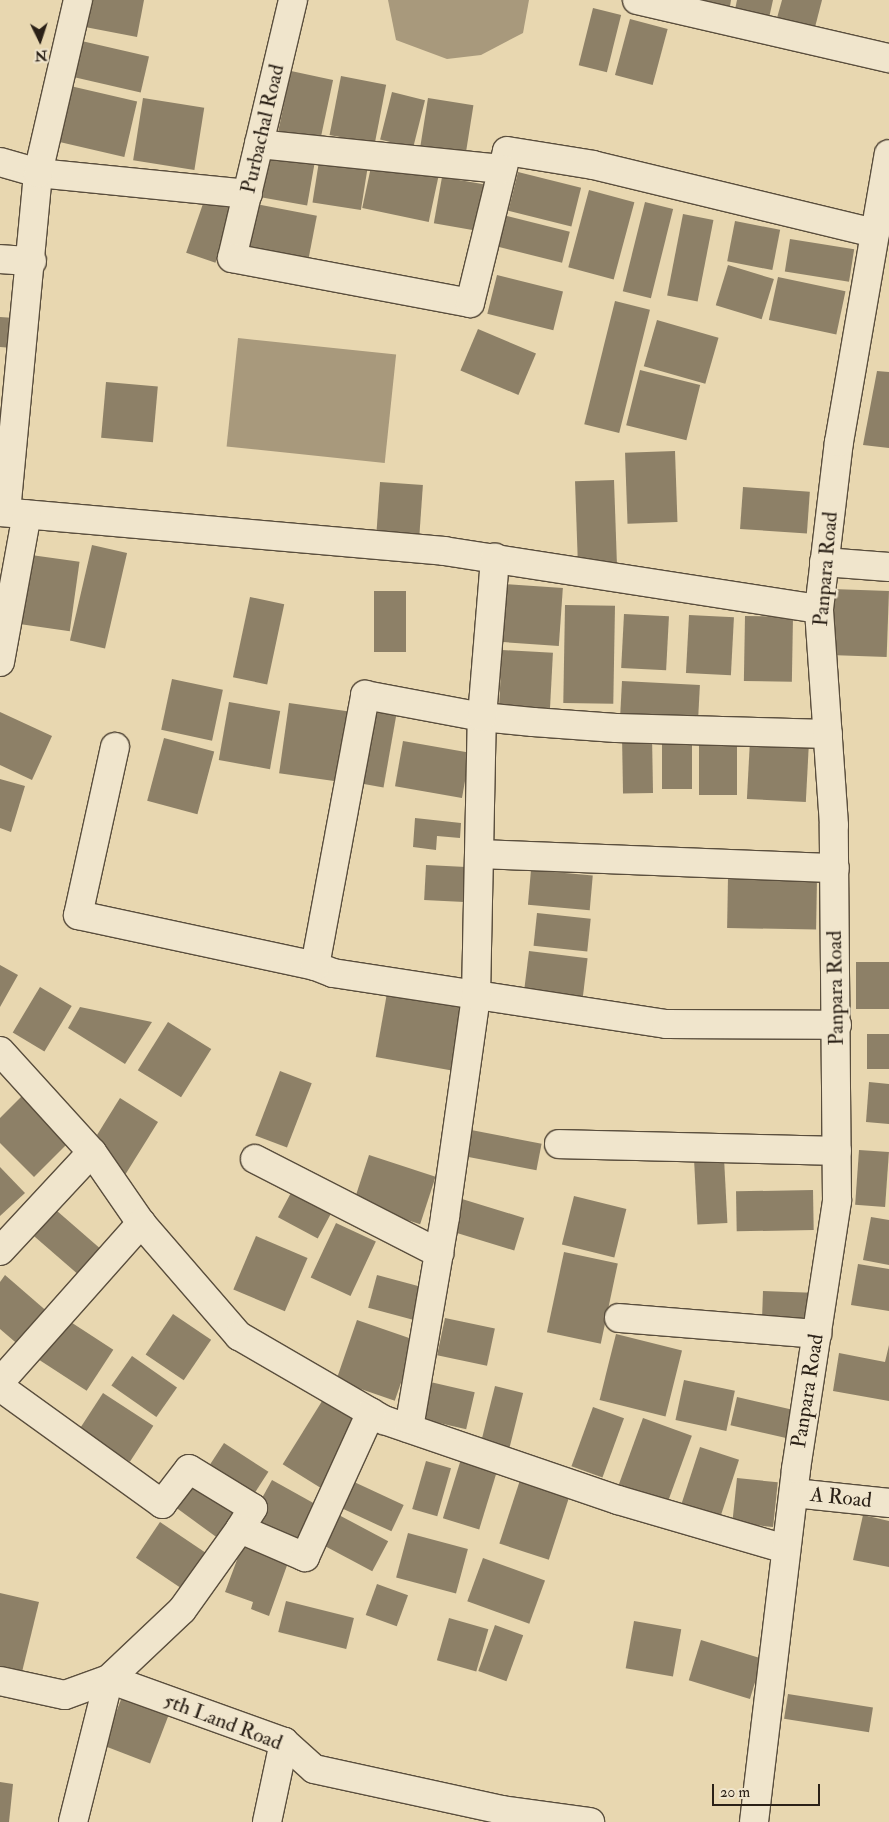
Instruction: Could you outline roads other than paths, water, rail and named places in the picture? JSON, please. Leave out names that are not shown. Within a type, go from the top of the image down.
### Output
[{"type":"street","points":[[0,662],[38,173],[78,0]]},
{"type":"street","name":"Purbachal Road","points":[[293,0],[232,258],[470,303],[502,169]]},
{"type":"street","points":[[637,0],[889,58]]},
{"type":"street","points":[[259,144],[502,169],[507,151],[583,163],[875,232]]},
{"type":"street","name":"Panpara Road","points":[[754,1822],[786,1549],[837,1201],[835,868],[819,609],[839,442],[889,154]]},
{"type":"street","points":[[0,162],[38,173],[248,194]]},
{"type":"street","points":[[0,259],[32,261]]},
{"type":"street","points":[[11,513],[444,551],[819,609]]},
{"type":"street","points":[[409,1428],[439,1253],[476,996],[481,854],[482,717],[495,558]]},
{"type":"street","points":[[824,562],[889,567]]},
{"type":"street","points":[[315,966],[365,695],[482,717],[616,728],[828,734]]},
{"type":"street","points":[[115,747],[78,914],[315,966],[333,973],[476,996],[513,999],[666,1024],[837,1025]]},
{"type":"street","points":[[481,854],[835,868]]},
{"type":"street","points":[[0,1051],[92,1152],[141,1223],[239,1336],[371,1412],[409,1428],[618,1500],[786,1549]]},
{"type":"street","points":[[559,1144],[837,1151]]},
{"type":"street","points":[[0,1251],[92,1152]]},
{"type":"street","points":[[255,1159],[439,1253]]},
{"type":"street","points":[[0,1382],[141,1223]]},
{"type":"street","points":[[619,1318],[817,1334]]},
{"type":"street","points":[[0,1387],[162,1504],[189,1469],[253,1508],[182,1610],[109,1679],[65,1695],[0,1681]]},
{"type":"street","points":[[240,1529],[305,1557],[371,1412]]},
{"type":"street","name":"A Road","points":[[794,1493],[889,1503]]},
{"type":"street","points":[[73,1822],[109,1679]]},
{"type":"street","name":"5th Land Road","points":[[109,1679],[284,1742],[314,1769],[502,1810],[590,1822]]},
{"type":"street","points":[[267,1822],[284,1742]]}]
